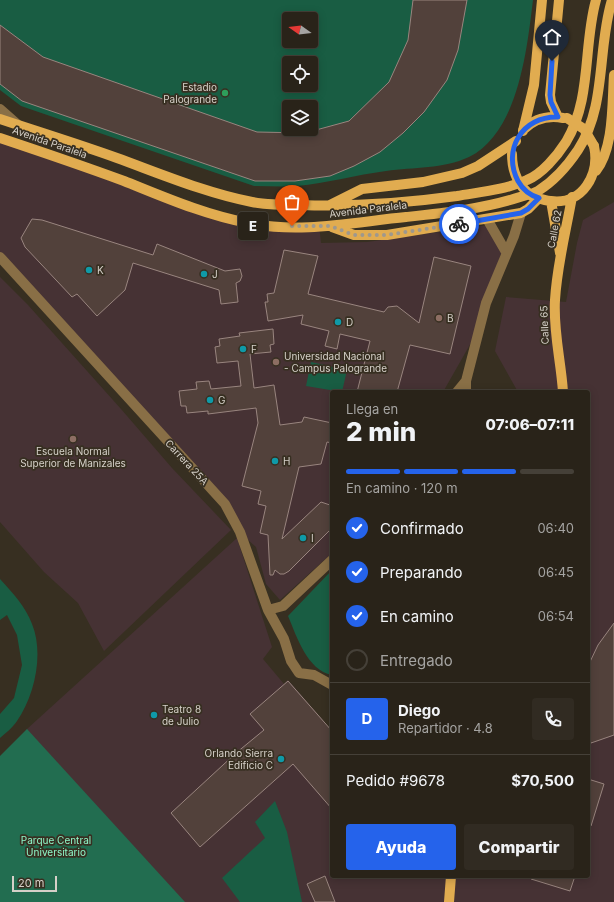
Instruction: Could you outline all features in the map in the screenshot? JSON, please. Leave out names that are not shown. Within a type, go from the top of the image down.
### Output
[{"type":"main road","points":[[523,131],[534,85],[542,0]]},
{"type":"main road","points":[[559,0],[550,95],[551,102],[562,117]]},
{"type":"main road","name":"Avenida Paralela","points":[[0,119],[82,145],[182,182],[253,202],[327,206],[395,203],[484,192],[528,180],[547,166],[566,142],[578,116],[586,82],[592,14],[596,0]]},
{"type":"main road","name":"Avenida Paralela","points":[[0,138],[77,163],[191,207],[242,222],[280,227],[330,226],[488,206],[537,192],[558,175],[579,149],[592,120],[599,86],[603,38],[612,0]]},
{"type":"main road","points":[[594,172],[602,164],[608,149],[614,75]]},
{"type":"main road","points":[[550,116],[562,117],[584,129],[594,146],[596,164],[594,172],[586,187],[572,197],[562,201],[551,201],[535,197],[525,191],[515,175],[512,164],[512,154],[516,141],[523,131],[535,121],[550,116]]},
{"type":"main road","points":[[327,206],[362,189],[423,182],[462,173],[478,166],[516,141]]},
{"type":"main road","points":[[330,226],[354,235],[386,235],[521,213],[528,209],[535,197]]},
{"type":"main road","name":"Calle 62","points":[[561,257],[572,197]]},
{"type":"main road","name":"Calle 62","points":[[551,201],[561,257]]},
{"type":"main road","name":"Calle 65","points":[[561,257],[555,300],[555,329],[563,390]]},
{"type":"main road","points":[[449,902],[451,878]]},
{"type":"street","points":[[0,109],[17,124]]},
{"type":"street","points":[[466,390],[466,381],[486,303],[506,252],[514,236],[521,213]]},
{"type":"street","points":[[488,219],[506,252]]},
{"type":"street","name":"Carrera 25A","points":[[0,257],[225,504],[240,532],[268,610],[284,639],[290,661],[300,673],[314,675],[330,684]]},
{"type":"street","points":[[459,390],[466,381]]},
{"type":"street","points":[[268,610],[283,606],[330,562]]},
{"type":"shaded area","name":"Universidad Nacional - Campus Palogrande","points":[[0,142],[149,191],[257,223],[319,224],[321,243],[367,242],[488,225],[502,251],[472,341],[444,390],[330,390],[330,555],[280,600],[266,584],[256,547],[239,532],[221,505],[0,258]]},
{"type":"shaded area","points":[[614,202],[614,902],[1,902],[0,761],[27,729],[237,538],[272,647],[263,659],[284,684],[288,680],[330,729],[330,878],[590,878],[590,390],[517,390],[495,351],[506,297],[566,302],[577,243],[583,220]]},
{"type":"shaded area","name":"Escuela Normal Superior de Manizales","points":[[0,277],[28,305],[172,468],[231,530],[104,651],[78,603],[44,572],[0,522]]},
{"type":"green space","name":"Estadio Palogrande","points":[[0,0],[533,0],[528,41],[518,87],[510,109],[499,129],[486,145],[469,157],[449,164],[386,171],[297,186],[254,186],[21,106],[0,90]]},
{"type":"green space","points":[[311,362],[347,370],[342,390],[330,390],[306,386]]},
{"type":"green space","points":[[330,572],[330,674],[323,672],[309,660],[299,643],[288,616]]},
{"type":"green space","points":[[0,579],[18,600],[32,624],[36,635],[37,661],[36,674],[29,699],[17,721],[0,738],[0,714],[14,698],[22,665],[17,635],[7,615],[0,620]]},
{"type":"green space","name":"Parque Central Universitario","points":[[27,729],[185,902],[0,902],[0,756]]},
{"type":"green space","points":[[275,801],[287,832],[302,902],[240,902],[222,878],[265,838],[255,822]]},
{"type":"building","name":"Estadio Palogrande","points":[[413,0],[467,0],[458,50],[447,80],[424,112],[403,133],[380,152],[354,166],[330,176],[295,181],[255,181],[22,101],[0,84],[0,25],[43,57],[257,132],[282,133],[282,136],[318,136],[318,129],[349,121],[389,82],[408,40]]},
{"type":"building","name":"K","points":[[32,219],[42,220],[153,255],[157,244],[225,271],[240,269],[242,276],[240,281],[236,283],[238,302],[221,304],[219,290],[133,263],[125,290],[97,316],[77,294],[72,297],[25,247],[21,238]]},
{"type":"building","points":[[284,250],[318,256],[308,294],[384,312],[388,307],[397,306],[419,323],[434,257],[471,266],[450,354],[410,345],[398,390],[358,390],[370,341],[340,334],[337,349],[325,346],[329,331],[301,324],[303,315],[268,321],[265,302],[268,302],[267,294],[274,293]]},
{"type":"building","points":[[273,329],[274,344],[270,345],[271,352],[250,354],[254,388],[274,385],[280,425],[302,422],[304,417],[330,423],[330,443],[327,442],[321,464],[299,467],[282,539],[321,502],[330,505],[330,530],[289,571],[284,574],[280,574],[275,570],[273,575],[270,575],[268,535],[260,533],[266,506],[258,504],[261,491],[242,486],[258,423],[256,408],[208,414],[208,411],[187,413],[186,406],[181,406],[179,391],[197,389],[196,382],[209,381],[211,389],[241,386],[238,361],[217,363],[215,347],[220,346],[219,339],[240,336],[239,333]]},
{"type":"building","points":[[614,623],[614,735],[591,743],[590,662],[598,645]]},
{"type":"building","name":"Orlando Sierra Edificio C","points":[[288,681],[330,729],[330,807],[293,764],[200,847],[171,813],[236,753],[264,730],[250,714]]},
{"type":"building","points":[[590,780],[604,784],[590,826]]},
{"type":"building","points":[[325,876],[335,902],[315,902],[307,884]]},
{"type":"building","points":[[531,878],[574,878],[570,891]]},
{"type":"way so far","points":[[292,226],[330,226],[354,235],[386,235],[459,224]]},
{"type":"place","name":"Estadio Palogrande","points":[[225,93]]},
{"type":"place","name":"E","points":[[292,226]]},
{"type":"place","name":"K","points":[[89,270]]},
{"type":"place","name":"J","points":[[204,274]]},
{"type":"place","name":"B","points":[[439,318]]},
{"type":"place","name":"D","points":[[338,322]]},
{"type":"place","name":"F","points":[[243,349]]},
{"type":"place","name":"Universidad Nacional - Campus Palogrande","points":[[276,362]]},
{"type":"place","name":"G","points":[[210,400]]},
{"type":"place","name":"Escuela Normal Superior de Manizales","points":[[73,439]]},
{"type":"place","name":"H","points":[[275,461]]},
{"type":"place","name":"I","points":[[303,538]]},
{"type":"place","name":"Teatro 8 de Julio","points":[[154,715]]},
{"type":"place","name":"Orlando Sierra Edificio C","points":[[281,759]]},
{"type":"route","points":[[459,224],[521,213],[528,209],[539,198],[532,196],[525,191],[520,184],[515,175],[512,164],[512,154],[516,141],[528,125],[542,118],[550,116],[558,117],[551,102],[550,95],[552,61]]}]
